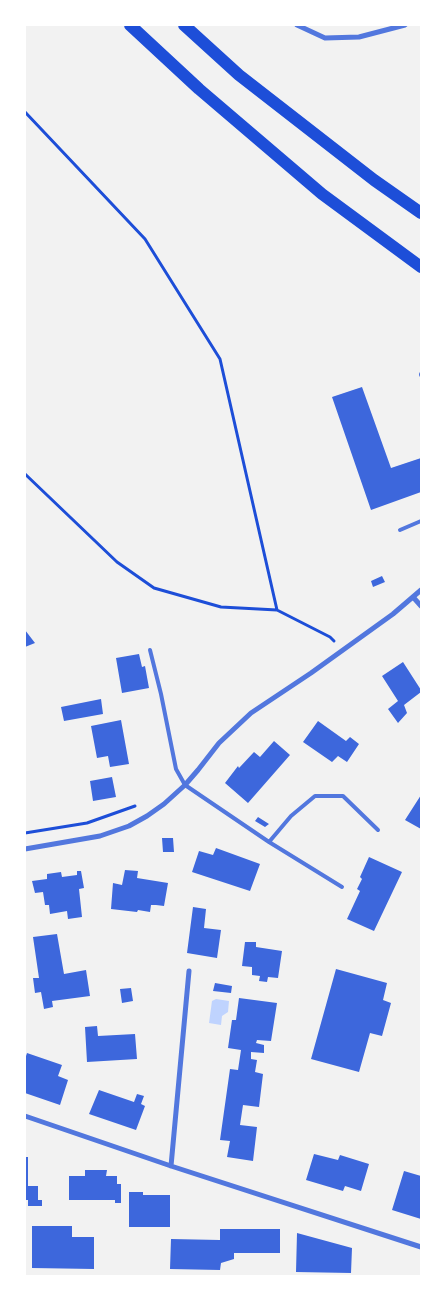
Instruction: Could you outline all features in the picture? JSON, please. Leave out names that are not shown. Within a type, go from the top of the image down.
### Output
[{"type":"main road","points":[[130,25],[199,89],[322,194],[421,267]]},
{"type":"main road","points":[[184,25],[238,75],[374,180],[421,213]]},
{"type":"street","points":[[297,25],[325,38],[359,37],[405,25]]},
{"type":"street","points":[[25,848],[100,836],[129,826],[164,804],[185,785],[219,743],[251,713],[311,673],[392,614],[421,590]]},
{"type":"street","points":[[413,596],[421,606]]},
{"type":"street","points":[[171,1166],[189,972]]},
{"type":"street","points":[[25,1116],[171,1166],[421,1247]]},
{"type":"lane","points":[[400,530],[421,521]]},
{"type":"lane","points":[[150,650],[176,769],[185,785],[269,842],[342,887]]},
{"type":"lane","points":[[269,842],[291,816],[315,796],[343,796],[378,830]]},
{"type":"path","points":[[25,112],[145,239],[220,359],[276,610]]},
{"type":"path","points":[[25,474],[117,562],[154,588],[221,607],[276,610],[330,637],[336,642]]},
{"type":"water","points":[[216,999],[229,1001],[228,1012],[222,1016],[221,1025],[209,1023],[212,1001]]},
{"type":"building","points":[[362,387],[391,468],[421,458],[421,492],[371,510],[332,397]]},
{"type":"building","points":[[382,576],[385,582],[373,587],[371,581]]},
{"type":"building","points":[[25,630],[35,643],[25,647]]},
{"type":"building","points":[[139,654],[142,667],[145,666],[149,688],[122,693],[116,658]]},
{"type":"building","points":[[403,662],[421,692],[404,705],[407,713],[398,723],[388,709],[398,701],[382,676]]},
{"type":"building","points":[[101,699],[103,714],[64,721],[61,707]]},
{"type":"building","points":[[121,720],[129,764],[110,767],[108,756],[97,758],[91,726]]},
{"type":"building","points":[[318,721],[346,741],[350,737],[359,744],[347,762],[338,756],[332,762],[303,742]]},
{"type":"building","points":[[274,741],[290,755],[248,803],[225,783],[238,766],[239,768],[254,752],[260,757]]},
{"type":"building","points":[[112,777],[116,797],[93,801],[90,781]]},
{"type":"building","points":[[421,795],[421,829],[405,820]]},
{"type":"building","points":[[258,817],[269,824],[265,827],[255,821]]},
{"type":"building","points":[[162,838],[173,838],[174,852],[163,852]]},
{"type":"building","points":[[216,848],[260,864],[250,891],[192,872],[199,851],[213,855]]},
{"type":"building","points":[[369,857],[402,872],[374,931],[347,919],[360,891],[357,889],[362,879],[360,877]]},
{"type":"building","points":[[125,870],[138,871],[137,878],[168,883],[164,906],[151,905],[150,912],[111,909],[113,883],[122,885]]},
{"type":"building","points":[[77,871],[81,871],[84,888],[79,889],[82,917],[68,919],[67,911],[50,914],[49,905],[45,905],[43,892],[35,893],[32,881],[47,879],[47,874],[61,872],[62,877],[77,875]]},
{"type":"building","points":[[193,907],[206,909],[204,928],[221,930],[217,958],[187,953]]},
{"type":"building","points":[[57,934],[64,974],[86,970],[90,996],[52,1001],[53,1007],[44,1009],[41,992],[35,993],[33,978],[39,978],[33,937]]},
{"type":"building","points":[[245,942],[256,942],[256,947],[282,951],[278,978],[268,977],[267,982],[259,981],[260,976],[252,975],[252,967],[242,966]]},
{"type":"building","points":[[336,969],[387,983],[383,1000],[391,1003],[382,1036],[370,1033],[359,1072],[311,1059]]},
{"type":"building","points":[[215,983],[232,986],[231,993],[213,991]]},
{"type":"building","points":[[131,988],[133,1001],[122,1003],[120,989]]},
{"type":"building","points":[[239,998],[277,1003],[271,1041],[257,1040],[256,1043],[264,1045],[264,1053],[251,1052],[251,1059],[257,1060],[255,1072],[263,1074],[259,1107],[243,1105],[240,1125],[257,1127],[253,1161],[227,1157],[230,1141],[220,1140],[230,1069],[238,1070],[241,1050],[228,1048],[232,1020],[236,1020]]},
{"type":"building","points":[[97,1026],[98,1036],[135,1034],[137,1059],[87,1062],[85,1027]]},
{"type":"building","points":[[27,1053],[62,1065],[58,1076],[68,1080],[60,1105],[25,1093],[25,1059]]},
{"type":"building","points":[[99,1090],[134,1102],[137,1094],[144,1096],[141,1104],[145,1106],[136,1130],[89,1114]]},
{"type":"building","points":[[314,1154],[338,1160],[340,1155],[369,1164],[361,1191],[345,1186],[343,1191],[306,1180]]},
{"type":"building","points":[[25,1157],[28,1157],[28,1186],[38,1186],[38,1200],[42,1200],[42,1206],[28,1206],[28,1200],[25,1200]]},
{"type":"building","points":[[85,1170],[107,1170],[106,1176],[117,1176],[117,1184],[121,1184],[121,1203],[115,1203],[115,1200],[69,1200],[69,1176],[85,1176]]},
{"type":"building","points":[[404,1171],[421,1176],[421,1219],[392,1210]]},
{"type":"building","points":[[129,1192],[143,1192],[143,1195],[170,1195],[170,1227],[129,1227]]},
{"type":"building","points":[[32,1226],[72,1226],[72,1237],[94,1237],[94,1269],[32,1268]]},
{"type":"building","points":[[220,1229],[280,1229],[280,1253],[234,1253],[234,1259],[221,1263],[220,1270],[170,1269],[171,1239],[220,1240]]},
{"type":"building","points":[[297,1233],[352,1248],[351,1273],[296,1272]]}]
